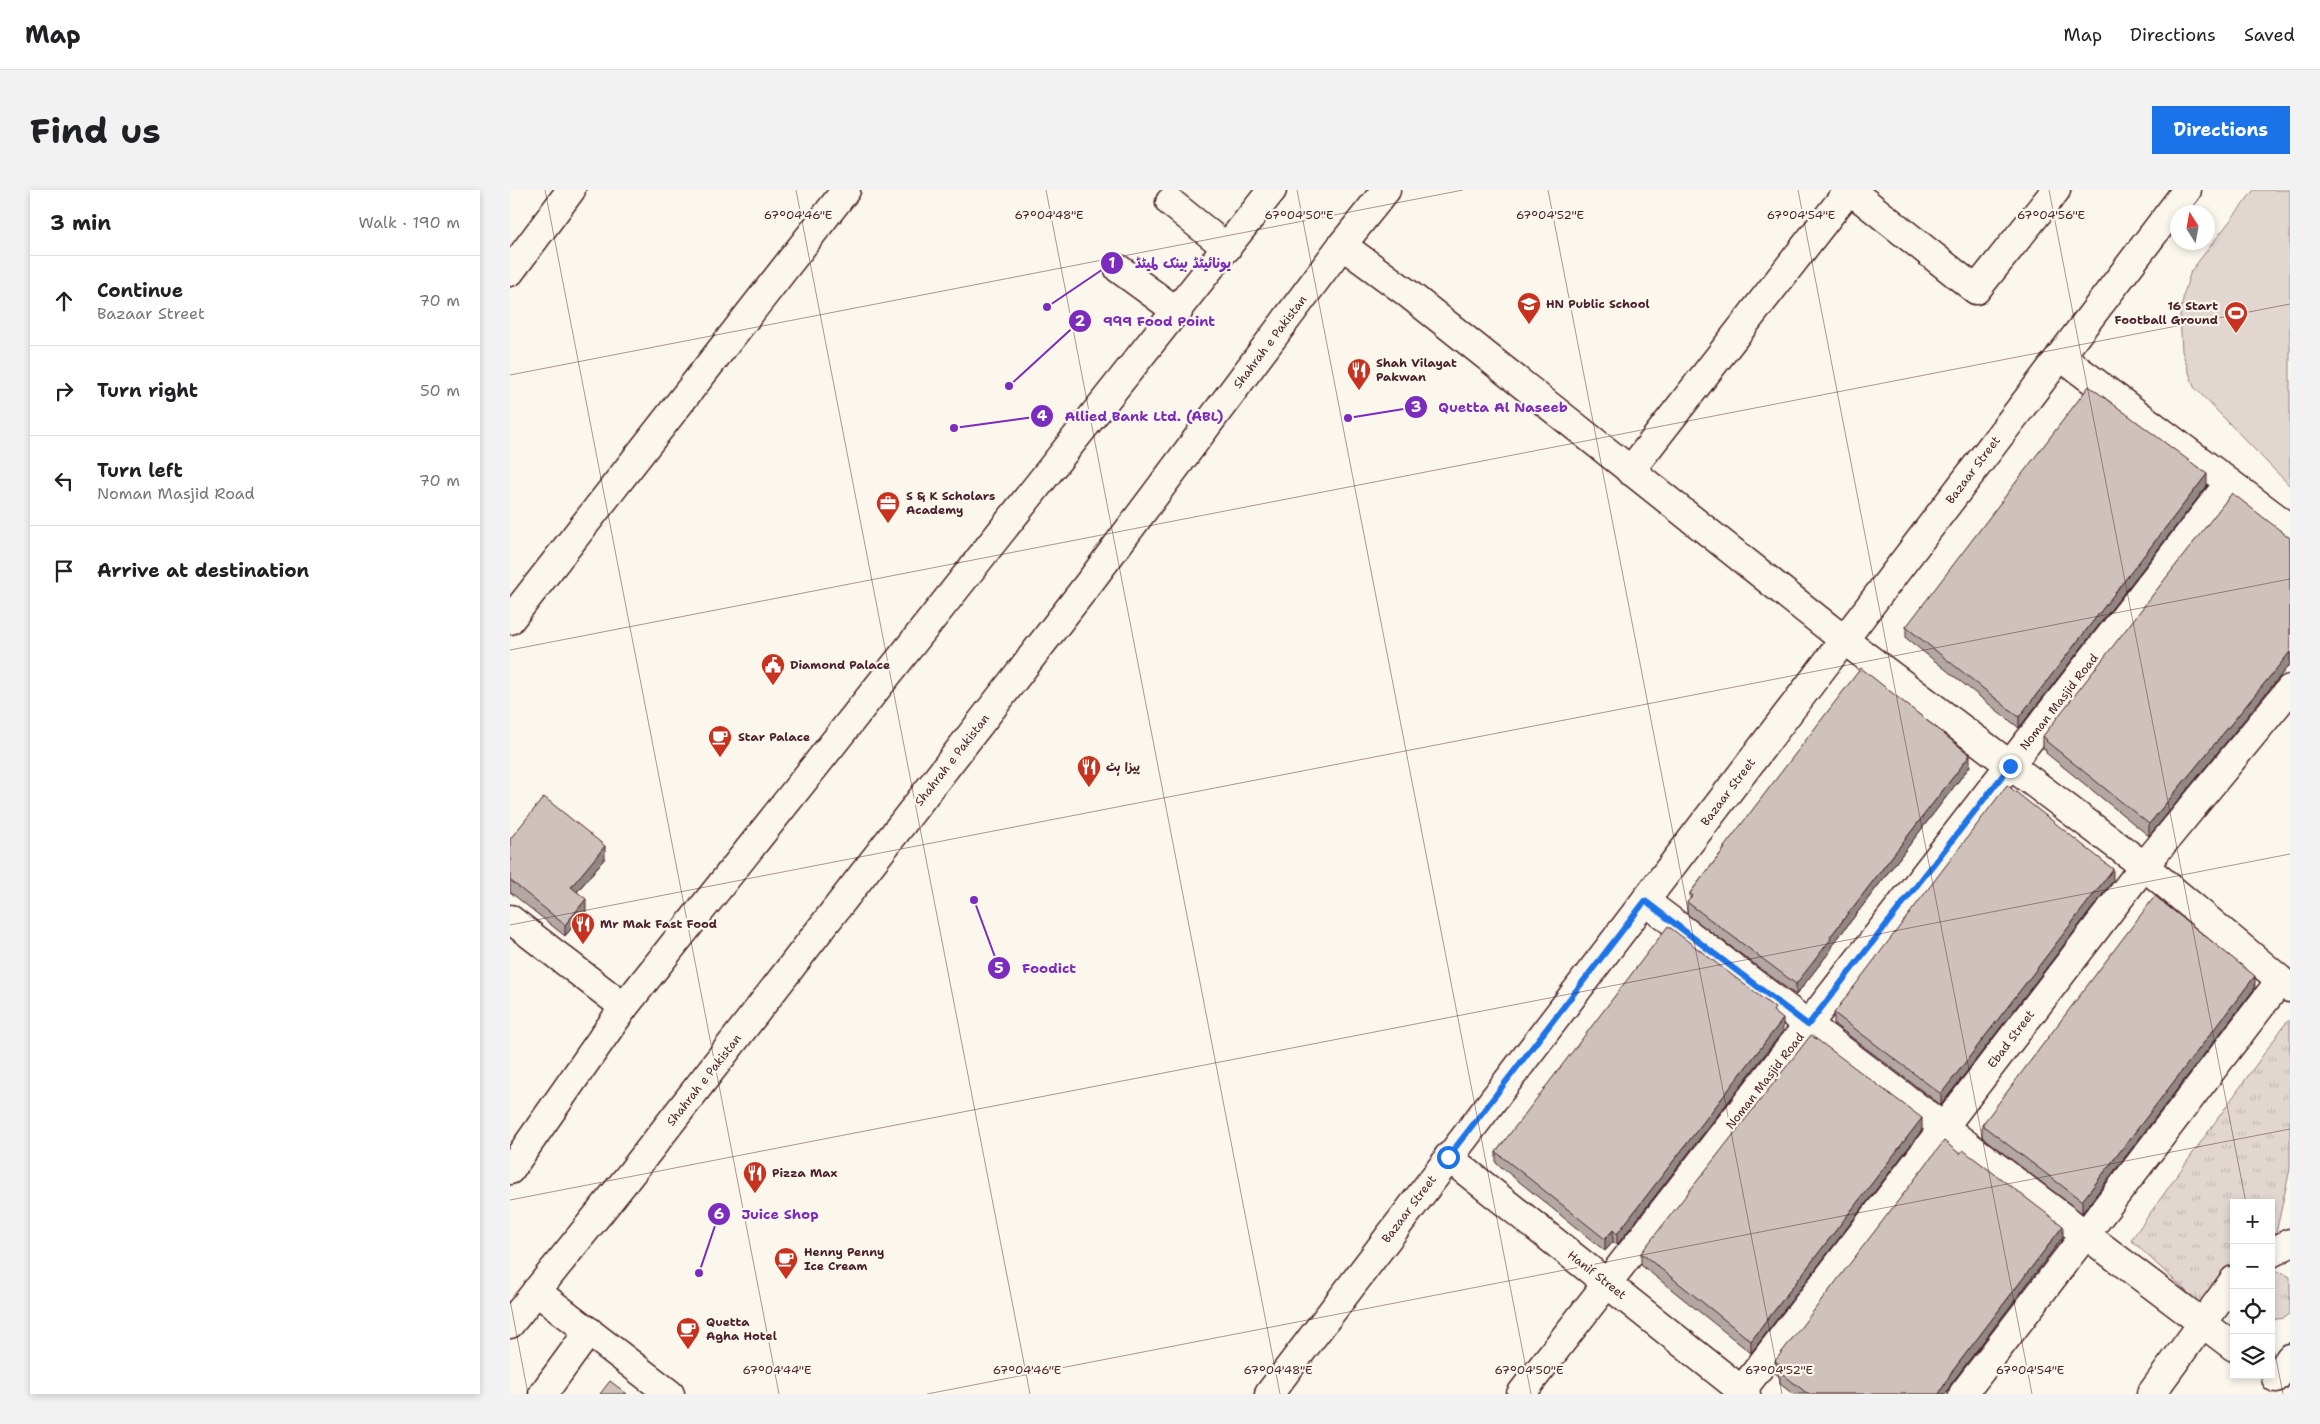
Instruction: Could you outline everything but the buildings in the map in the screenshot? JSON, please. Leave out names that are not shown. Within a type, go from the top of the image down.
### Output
[{"type":"main road","points":[[511,268],[571,190]]},
{"type":"main road","points":[[510,620],[846,190]]},
{"type":"main road","points":[[510,1170],[624,1007],[1178,312],[1272,190]]},
{"type":"main road","name":"Shahrah e Pakistan","points":[[510,1324],[629,1176],[1092,579],[1342,245],[1386,190]]},
{"type":"main road","points":[[1630,471],[1850,190],[1976,290],[2056,190]]},
{"type":"main road","name":"Bazaar Street","points":[[1269,1394],[2187,190]]},
{"type":"main road","points":[[1170,202],[1227,248]]},
{"type":"main road","points":[[1342,245],[1406,292],[1844,640],[2144,866],[2285,984],[2085,1235],[1963,1394]]},
{"type":"main road","points":[[1119,269],[1178,312]]},
{"type":"main road","points":[[2060,356],[2290,528]]},
{"type":"main road","name":"Noman Masjid Road","points":[[1521,1394],[2229,483]]},
{"type":"main road","name":"Ebad Street","points":[[1742,1393],[1943,1127],[2144,866],[2290,689]]},
{"type":"main road","points":[[1645,901],[2230,1344]]},
{"type":"main road","points":[[510,919],[624,1007]]},
{"type":"main road","points":[[510,1156],[532,1140]]},
{"type":"main road","name":"Hanif Street","points":[[1448,1157],[1742,1393]]},
{"type":"main road","points":[[2275,1251],[2290,1243]]},
{"type":"main road","points":[[2151,1394],[2230,1286]]},
{"type":"main road","points":[[536,1290],[670,1394]]},
{"type":"main road","points":[[543,1394],[589,1331]]},
{"type":"green space","name":"16 Start Football Ground","points":[[2254,190],[2290,190],[2290,486],[2194,387],[2182,351],[2180,316],[2184,293],[2191,271],[2207,250],[2215,250],[2215,240]]},
{"type":"green space","points":[[2288,1020],[2290,1022],[2290,1169],[2276,1233],[2275,1199],[2230,1199],[2230,1267],[2202,1306],[2131,1240]]},
{"type":"green space","points":[[2275,1272],[2290,1277],[2290,1314],[2284,1318],[2275,1319]]},
{"type":"place","name":"یونائیٹڈ بینک لمیٹڈ","points":[[1047,307]]},
{"type":"place","name":"HN Public School","points":[[1529,325]]},
{"type":"place","name":"16 Start Football Ground","points":[[2236,334]]},
{"type":"place","name":"999 Food Point","points":[[1009,386]]},
{"type":"place","name":"Shah Vilayat Pakwan","points":[[1359,391]]},
{"type":"place","name":"Quetta Al Naseeb","points":[[1348,418]]},
{"type":"place","name":"Allied Bank Ltd. (ABL)","points":[[954,428]]},
{"type":"place","name":"S & K Scholars Academy","points":[[888,524]]},
{"type":"place","name":"Diamond Palace","points":[[773,686]]},
{"type":"place","name":"Star Palace","points":[[720,758]]},
{"type":"place","name":"پیزا ہٹ","points":[[1089,788]]},
{"type":"place","name":"Foodict","points":[[974,900]]},
{"type":"place","name":"Mr Mak Fast Food","points":[[583,945]]},
{"type":"place","name":"Pizza Max","points":[[755,1194]]},
{"type":"place","name":"Juice Shop","points":[[699,1273]]},
{"type":"place","name":"Henny Penny Ice Cream","points":[[786,1280]]},
{"type":"place","name":"Quetta Agha Hotel","points":[[688,1350]]},
{"type":"route","points":[[1448,1157],[1645,901],[1808,1025],[2010,766]]}]
